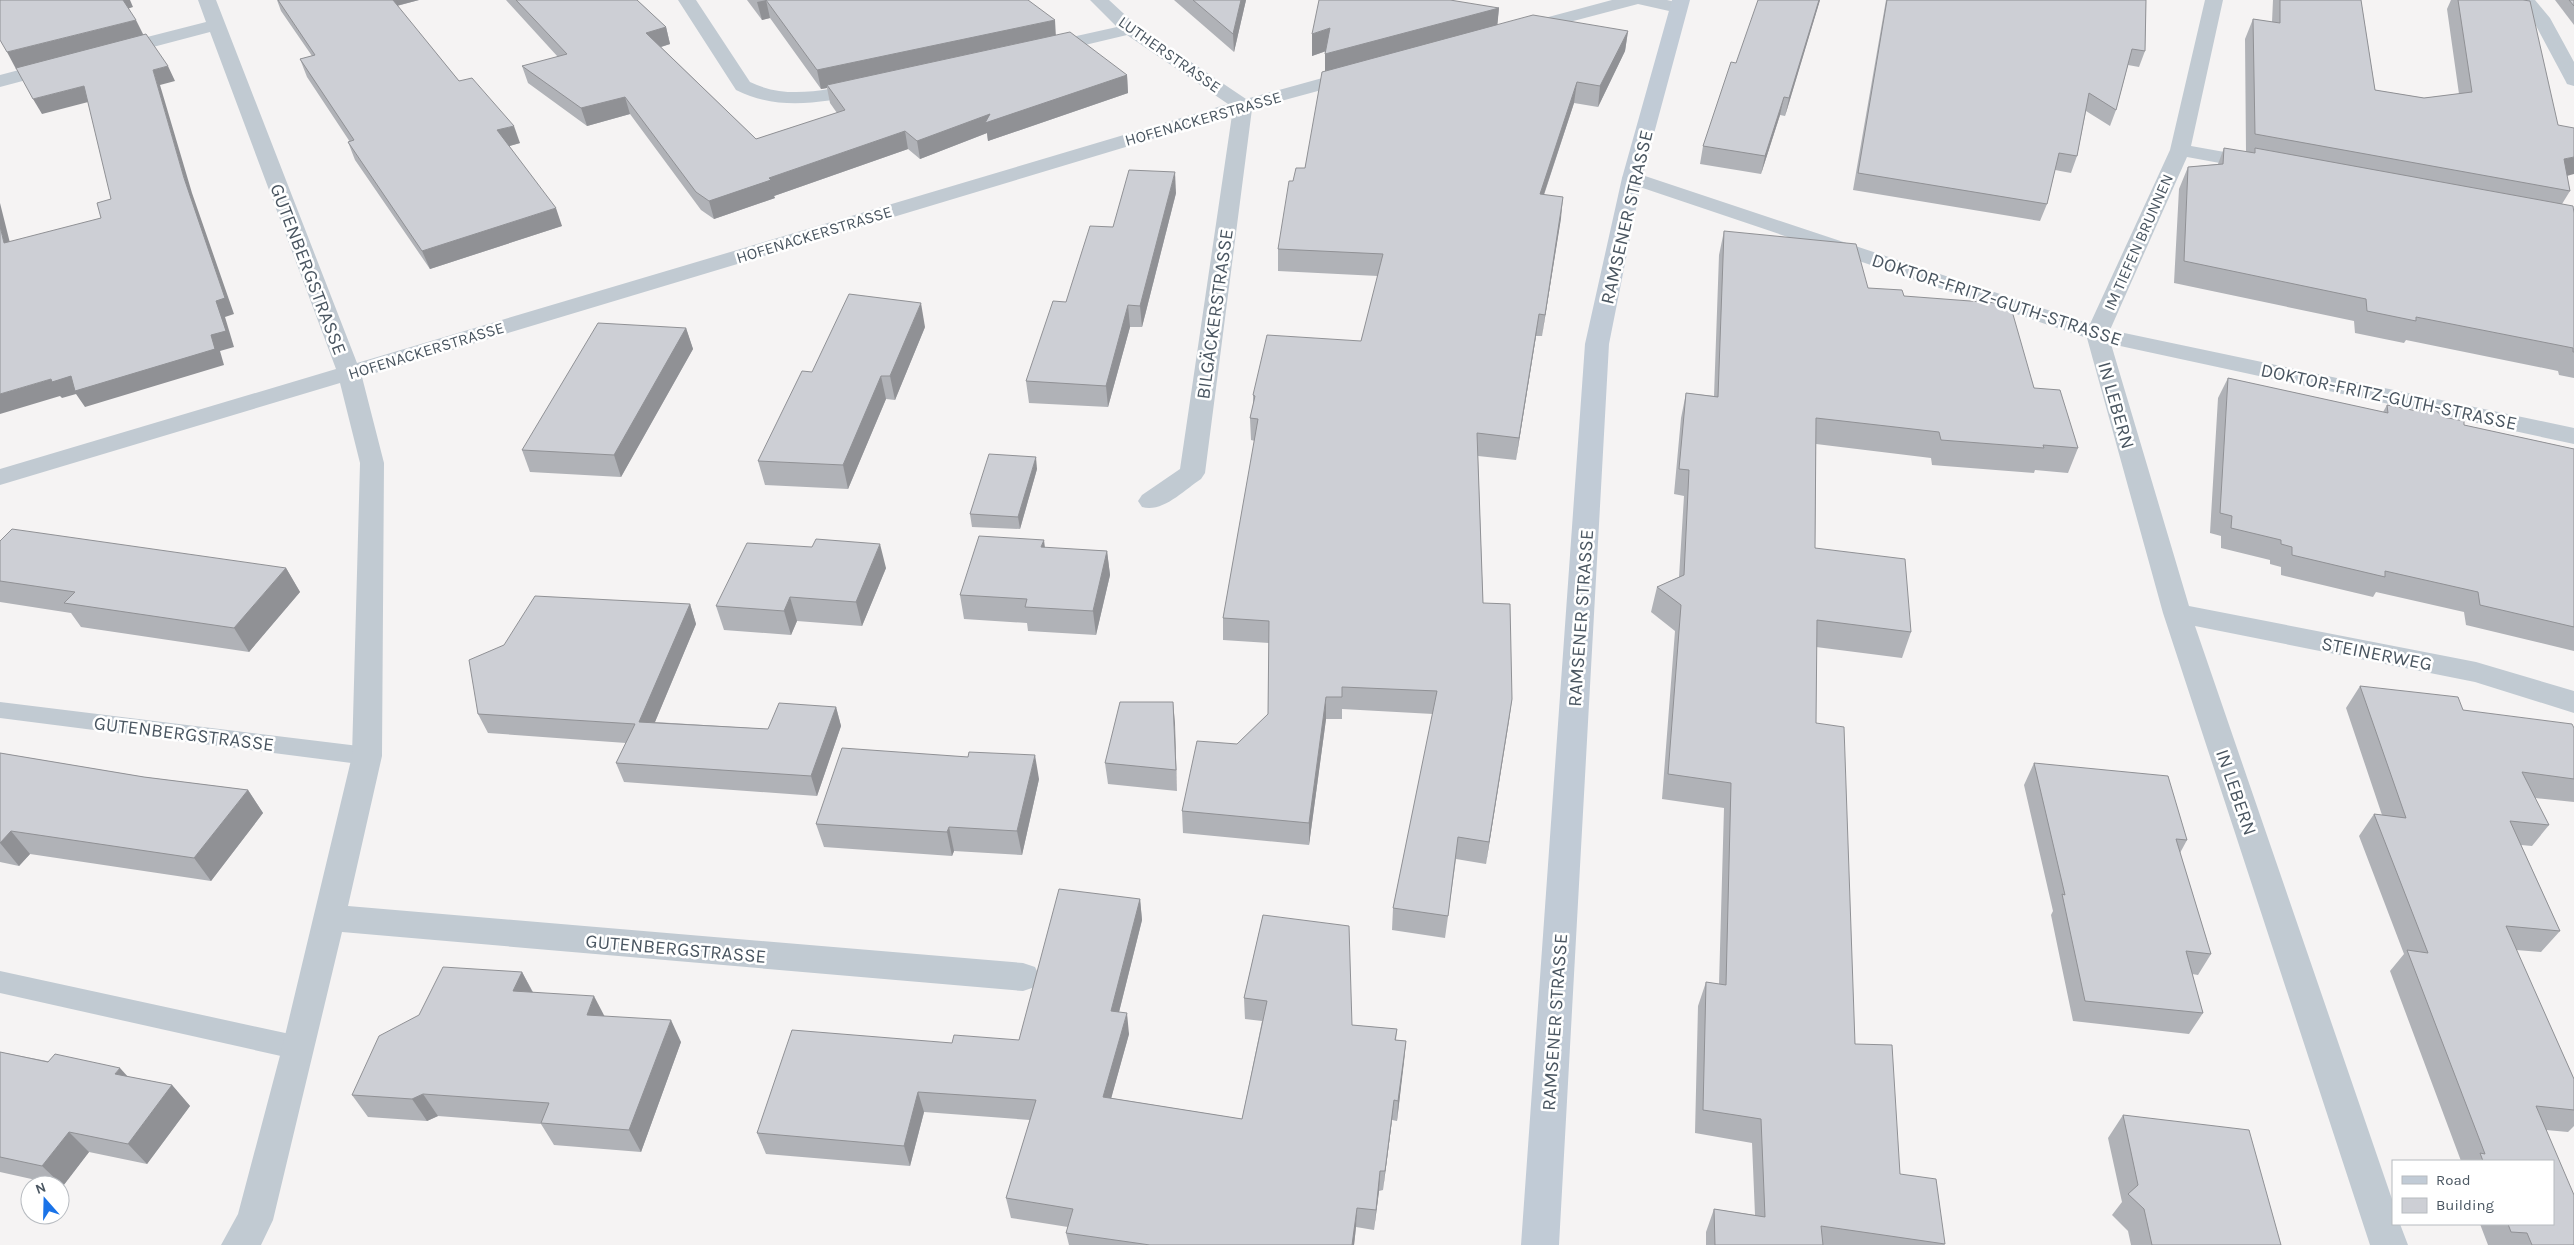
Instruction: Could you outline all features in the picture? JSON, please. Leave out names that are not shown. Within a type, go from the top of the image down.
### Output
[{"type":"main road","name":"RAMSENER STRASSE","points":[[1540,1245],[1597,344],[1632,178],[1680,4]]},
{"type":"street","name":"GUTENBERGSTRASSE","points":[[207,0],[214,25],[349,373],[372,463],[367,756],[300,1048],[255,1220],[240,1245]]},
{"type":"street","points":[[687,0],[742,86],[755,94],[782,100],[816,98],[884,84]]},
{"type":"street","name":"LUTHERSTRASSE","points":[[1099,0],[1130,29],[1243,106]]},
{"type":"street","points":[[1508,34],[1632,0]]},
{"type":"street","points":[[1644,0],[1680,4]]},
{"type":"street","name":"IM TIEFEN BRUNNEN","points":[[2096,334],[2180,150],[2214,0]]},
{"type":"street","points":[[2526,0],[2541,18],[2574,80]]},
{"type":"street","points":[[93,57],[214,25]]},
{"type":"street","points":[[1027,53],[1130,29]]},
{"type":"street","points":[[0,81],[75,62]]},
{"type":"street","name":"HOFENACKERSTRASSE","points":[[0,477],[1243,106],[1376,70]]},
{"type":"street","name":"BILGÄCKERSTRASSE","points":[[1151,501],[1192,473],[1243,106]]},
{"type":"street","name":"IM TIEFEN BRUNNEN","points":[[2180,150],[2276,168]]},
{"type":"street","name":"DOKTOR-FRITZ-GUTH-STRASSE","points":[[1632,178],[2096,334],[2574,436]]},
{"type":"street","name":"IN LEBERN","points":[[2096,334],[2177,614],[2389,1245]]},
{"type":"street","name":"STEINERWEG","points":[[2177,614],[2476,672],[2574,702]]},
{"type":"street","name":"GUTENBERGSTRASSE","points":[[330,918],[1023,977]]},
{"type":"lane","name":"GUTENBERGSTRASSE","points":[[0,710],[367,756]]},
{"type":"lane","points":[[0,982],[300,1048]]},
{"type":"building","points":[[0,0],[123,0],[136,20],[7,52],[0,40]]},
{"type":"building","points":[[278,0],[393,0],[459,81],[472,78],[514,126],[497,130],[556,208],[422,251],[348,142],[354,140],[300,59],[315,55]]},
{"type":"building","points":[[516,0],[637,0],[666,27],[646,33],[756,139],[845,110],[827,85],[1070,32],[1127,75],[985,123],[990,114],[917,141],[905,131],[709,201],[696,192],[625,97],[581,108],[522,66],[567,54]]},
{"type":"building","points":[[766,0],[1028,0],[1055,20],[817,70]]},
{"type":"building","points":[[1193,0],[1241,0],[1233,34]]},
{"type":"building","points":[[1319,0],[1450,0],[1499,8],[1325,54],[1330,28],[1312,34]]},
{"type":"building","points":[[1758,0],[1819,0],[1789,98],[1784,97],[1765,156],[1703,146],[1731,62],[1736,63]]},
{"type":"building","points":[[1887,0],[2146,0],[2145,51],[2132,49],[2116,110],[2089,93],[2077,156],[2059,153],[2047,204],[1858,173]]},
{"type":"building","points":[[2280,0],[2361,0],[2375,90],[2424,98],[2472,92],[2458,0],[2530,1],[2558,125],[2574,128],[2574,157],[2564,159],[2570,191],[2255,134],[2253,19],[2280,23]]},
{"type":"building","points":[[1533,15],[1628,31],[1600,86],[1577,82],[1540,194],[1563,197],[1545,315],[1539,314],[1519,438],[1477,433],[1483,603],[1510,604],[1512,699],[1489,842],[1458,837],[1448,916],[1393,908],[1437,691],[1342,687],[1342,697],[1326,697],[1309,823],[1182,811],[1197,741],[1237,744],[1268,714],[1269,621],[1223,618],[1258,419],[1250,418],[1255,396],[1253,395],[1267,335],[1361,341],[1383,254],[1278,249],[1289,181],[1293,181],[1296,168],[1305,168],[1322,72]]},
{"type":"building","points":[[146,34],[168,66],[153,70],[184,178],[225,298],[216,301],[226,331],[211,335],[215,349],[75,391],[71,376],[52,382],[51,379],[0,394],[0,226],[4,243],[101,218],[97,203],[111,199],[84,86],[33,99],[16,68]]},
{"type":"building","points":[[2224,148],[2255,153],[2255,148],[2573,206],[2574,352],[2573,348],[2416,317],[2416,321],[2367,311],[2366,299],[2184,261],[2188,167],[2223,164]]},
{"type":"building","points":[[1129,170],[1175,172],[1140,306],[1128,305],[1106,386],[1026,381],[1053,301],[1066,302],[1090,226],[1113,227]]},
{"type":"building","points":[[1724,231],[1856,244],[1868,288],[1902,290],[1904,296],[2010,304],[2034,388],[2060,390],[2078,448],[2043,445],[2044,448],[1941,440],[1939,432],[1816,418],[1815,548],[1905,559],[1911,632],[1817,620],[1816,723],[1844,727],[1855,1044],[1892,1045],[1900,1174],[1936,1179],[1945,1244],[1821,1226],[1823,1245],[1715,1245],[1714,1209],[1765,1217],[1761,1119],[1703,1110],[1706,982],[1726,985],[1731,783],[1668,774],[1681,605],[1657,587],[1684,575],[1689,470],[1679,469],[1686,393],[1718,397]]},
{"type":"building","points":[[849,294],[921,303],[890,376],[881,376],[843,465],[758,461],[802,371],[812,372]]},
{"type":"building","points":[[598,323],[686,328],[614,455],[522,450]]},
{"type":"building","points":[[2228,378],[2388,413],[2387,405],[2417,411],[2431,406],[2443,417],[2464,421],[2464,425],[2574,449],[2574,627],[2480,605],[2478,592],[2385,571],[2385,577],[2292,555],[2292,547],[2281,544],[2281,540],[2231,528],[2232,516],[2220,513]]},
{"type":"building","points":[[989,454],[1036,457],[1018,517],[970,514]]},
{"type":"building","points":[[12,529],[286,568],[234,628],[64,603],[75,592],[0,581],[0,541]]},
{"type":"building","points":[[979,536],[1044,540],[1041,547],[1107,551],[1093,611],[1025,607],[1027,599],[960,595]]},
{"type":"building","points":[[816,539],[880,544],[856,602],[790,597],[784,611],[716,606],[747,543],[812,547]]},
{"type":"building","points":[[535,596],[690,604],[639,722],[768,729],[779,703],[836,707],[811,776],[616,763],[635,724],[478,714],[469,660],[504,645]]},
{"type":"building","points":[[2360,686],[2458,697],[2463,710],[2572,724],[2574,728],[2574,779],[2522,772],[2549,825],[2510,821],[2560,931],[2506,926],[2574,1079],[2574,1110],[2536,1106],[2574,1195],[2574,1245],[2532,1245],[2527,1233],[2511,1232],[2508,1225],[2554,1225],[2554,1160],[2483,1160],[2480,1153],[2485,1154],[2407,950],[2428,953],[2374,814],[2406,818]]},
{"type":"building","points":[[1120,702],[1173,702],[1176,770],[1105,763]]},
{"type":"building","points":[[842,748],[968,757],[969,752],[1035,755],[1017,831],[949,827],[947,832],[816,824]]},
{"type":"building","points":[[0,753],[144,777],[248,790],[194,858],[11,831],[0,843]]},
{"type":"building","points":[[2034,763],[2168,776],[2187,840],[2176,839],[2211,954],[2186,951],[2203,1013],[2085,1001],[2062,894],[2065,895]]},
{"type":"building","points":[[1059,889],[1140,899],[1111,1011],[1127,1013],[1103,1097],[1242,1119],[1267,1001],[1244,998],[1263,915],[1349,926],[1352,1025],[1397,1029],[1395,1040],[1406,1041],[1398,1101],[1394,1100],[1385,1171],[1380,1171],[1376,1210],[1357,1208],[1352,1245],[1150,1245],[1066,1233],[1073,1209],[1006,1198],[1036,1100],[918,1092],[904,1146],[757,1133],[792,1030],[952,1043],[954,1035],[1019,1040]]},
{"type":"building","points":[[443,967],[522,972],[513,991],[594,996],[587,1015],[671,1020],[629,1130],[541,1123],[549,1103],[423,1094],[412,1099],[352,1095],[379,1036],[419,1015]]},
{"type":"building","points":[[0,1052],[48,1062],[55,1054],[120,1068],[115,1074],[172,1085],[128,1144],[69,1132],[42,1166],[0,1157]]},
{"type":"building","points":[[2123,1115],[2249,1130],[2281,1245],[2152,1245],[2144,1209],[2128,1194],[2138,1185]]}]
